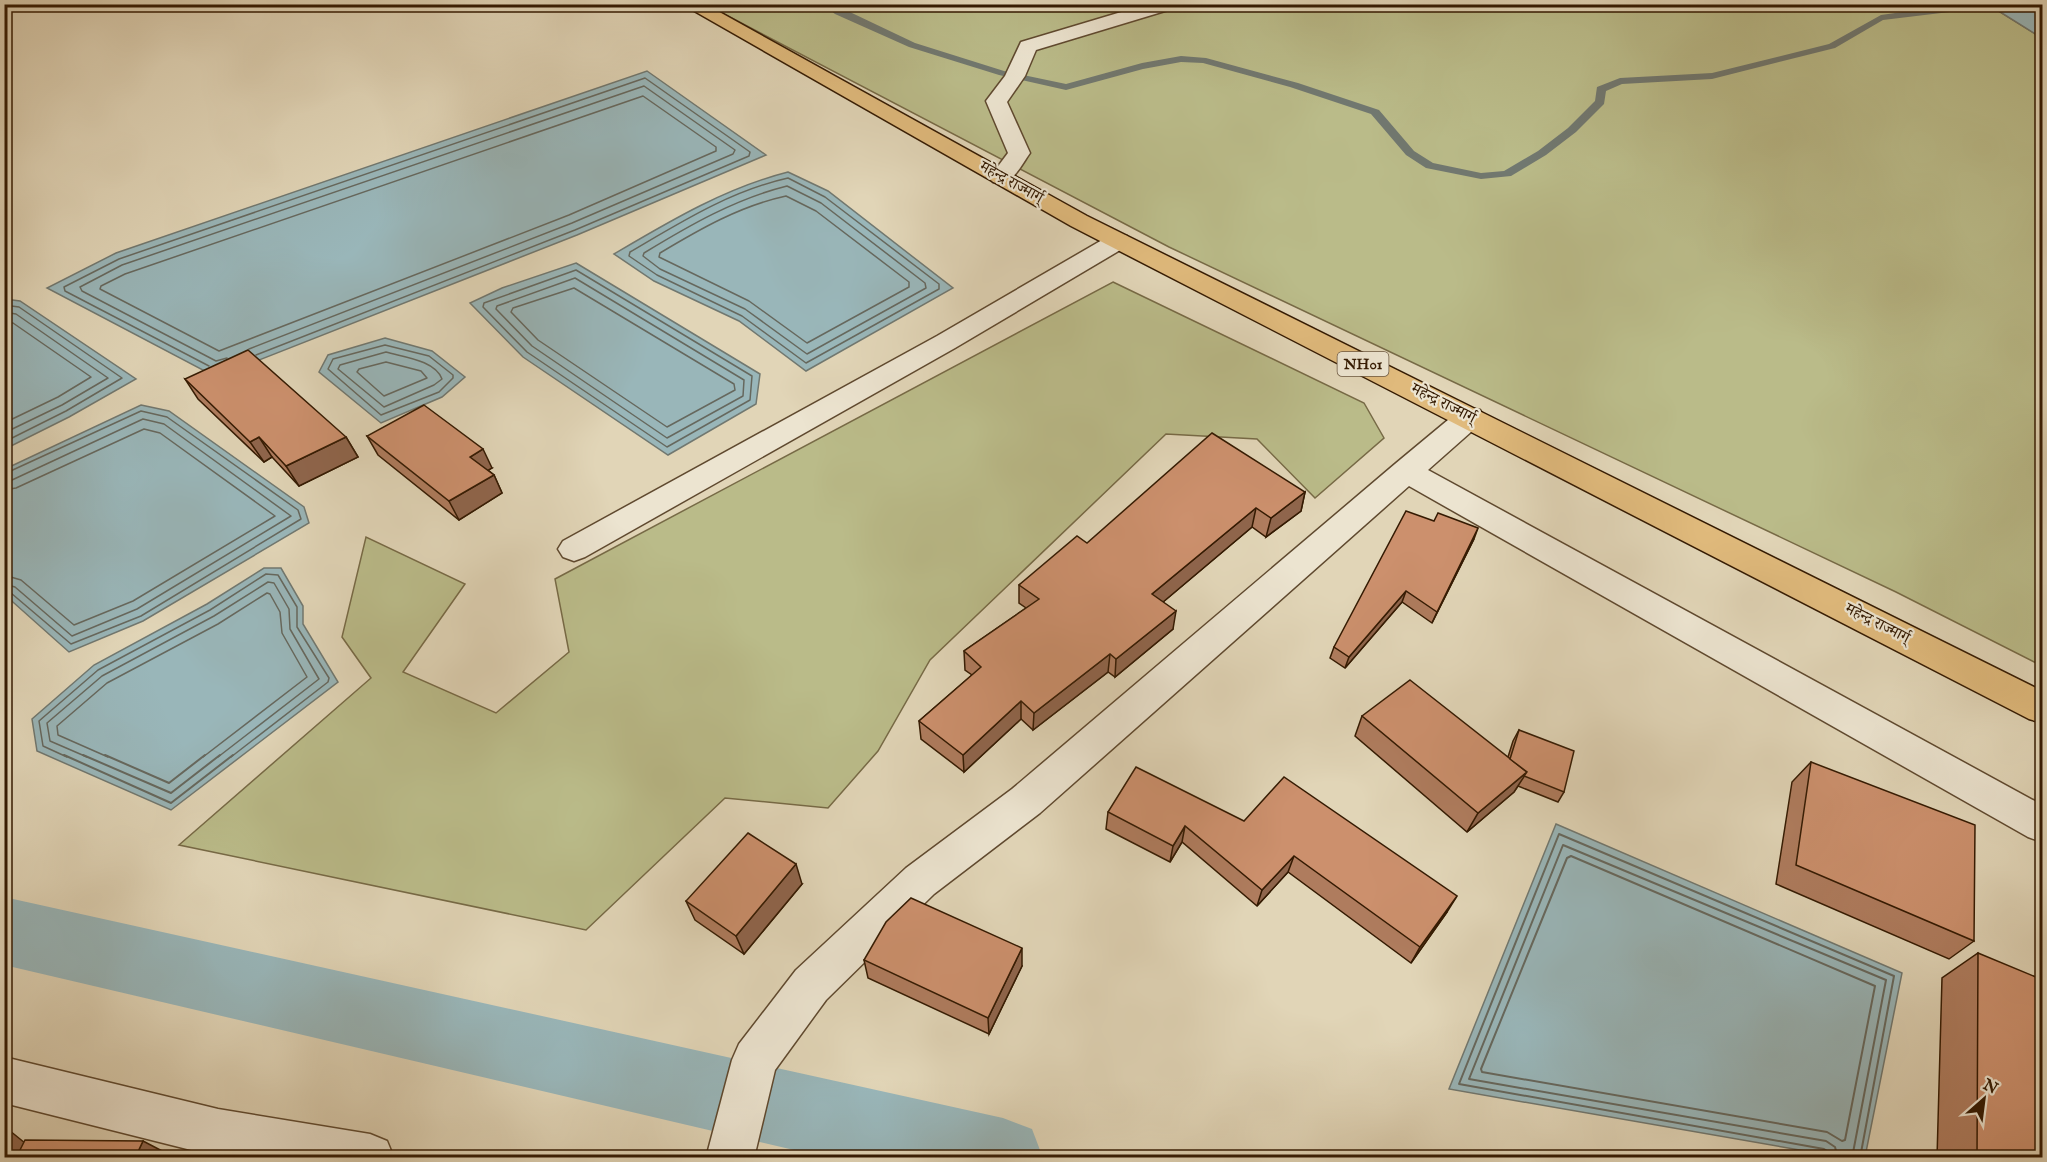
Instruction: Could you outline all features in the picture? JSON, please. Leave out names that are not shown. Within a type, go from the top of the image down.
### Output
[{"type":"highway","name":"महेन्द्र राज्मार्ग्","points":[[692,4],[1118,241],[2043,708]]},
{"type":"street","points":[[1001,177],[1018,153],[996,101],[1012,84],[1020,70],[1028,46],[1169,4]]},
{"type":"street","points":[[574,549],[946,342],[1118,241]]},
{"type":"street","points":[[730,1158],[755,1060],[812,985],[920,881],[1026,801],[1470,417]]},
{"type":"street","points":[[1406,471],[2043,825]]},
{"type":"street","points":[[4,1080],[218,1133],[370,1158]]},
{"type":"green space","points":[[707,5],[1989,5],[2042,38],[2042,666],[1896,592],[1169,247]]},
{"type":"green space","points":[[1113,282],[1364,403],[1384,438],[1315,498],[1257,439],[1166,434],[930,660],[878,751],[828,808],[725,798],[586,930],[179,845],[371,678],[342,637],[366,537],[465,584],[403,672],[496,713],[569,652],[555,579]]},
{"type":"water","points":[[1989,5],[2042,5],[2042,38]]},
{"type":"water","points":[[647,71],[766,155],[577,235],[216,377],[47,288],[116,253]]},
{"type":"water","points":[[788,172],[828,191],[953,288],[806,371],[739,321],[654,281],[614,254],[720,196]]},
{"type":"water","points":[[576,263],[760,374],[756,404],[668,455],[523,357],[470,303],[502,288]]},
{"type":"water","points":[[5,299],[20,301],[136,379],[69,417],[5,449]]},
{"type":"water","points":[[385,338],[432,351],[465,377],[442,397],[381,423],[319,372],[328,355]]},
{"type":"water","points":[[141,405],[169,411],[304,507],[309,523],[143,621],[69,652],[5,595],[5,469]]},
{"type":"water","points":[[264,568],[281,568],[303,606],[303,624],[338,682],[171,810],[37,751],[32,719],[94,665],[207,604]]},
{"type":"water","points":[[1556,824],[1902,973],[1865,1157],[1840,1157],[1449,1089]]},
{"type":"building","points":[[248,350],[346,437],[286,466],[259,437],[250,442],[185,379]]},
{"type":"building","points":[[424,405],[483,449],[470,457],[494,475],[449,501],[367,436]]},
{"type":"building","points":[[1212,433],[1305,492],[1271,518],[1256,508],[1152,594],[1176,611],[1116,659],[1110,654],[1034,713],[1021,701],[963,755],[919,721],[981,667],[964,651],[1039,599],[1019,585],[1077,536],[1087,543]]},
{"type":"building","points":[[1406,511],[1434,521],[1438,513],[1478,528],[1437,612],[1406,591],[1349,657],[1334,647]]},
{"type":"building","points":[[1410,680],[1527,772],[1478,813],[1362,716]]},
{"type":"building","points":[[1519,730],[1574,751],[1564,792],[1524,776],[1527,772],[1510,759]]},
{"type":"building","points":[[1811,762],[1975,825],[1974,941],[1796,865]]},
{"type":"building","points":[[1136,767],[1244,821],[1284,777],[1457,896],[1420,947],[1294,856],[1262,890],[1185,826],[1173,846],[1108,812]]},
{"type":"building","points":[[748,833],[796,864],[736,936],[686,901]]},
{"type":"building","points":[[911,898],[1022,948],[988,1018],[864,960],[886,922]]},
{"type":"building","points":[[1978,953],[2043,980],[2043,1158],[1977,1158]]},
{"type":"building","points":[[25,1140],[143,1141],[135,1158],[16,1158]]},
{"type":"waterway","points":[[826,4],[838,12],[912,45],[1002,73],[1066,87],[1142,66],[1181,59],[1203,60],[1294,85],[1375,112],[1410,153],[1430,166],[1481,176],[1507,174],[1542,153],[1572,130],[1600,102],[1601,89],[1620,81],[1712,76],[1832,46],[1881,18],[1952,8],[2012,4]]},
{"type":"waterway","points":[[4,931],[1003,1158]]}]
